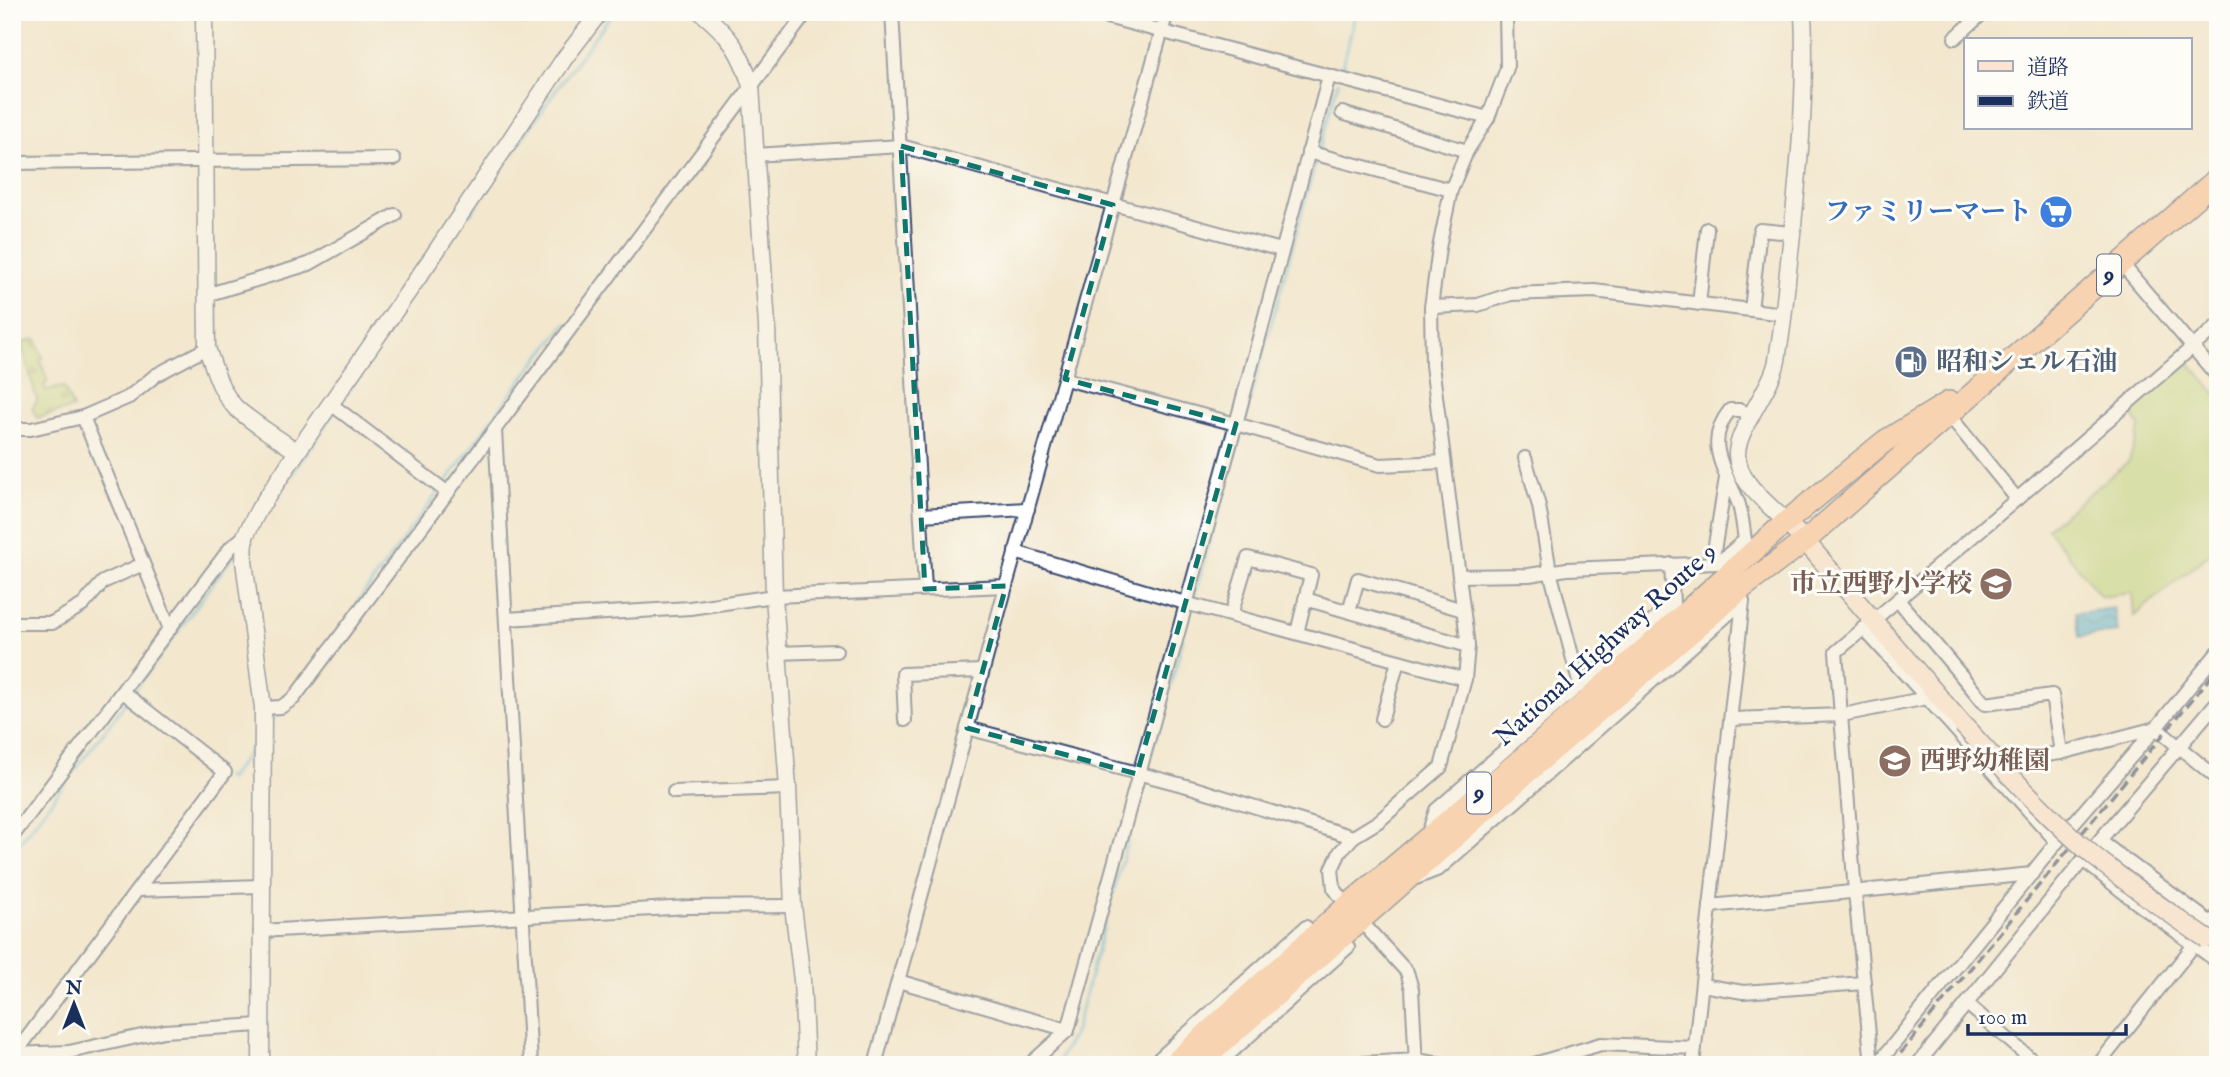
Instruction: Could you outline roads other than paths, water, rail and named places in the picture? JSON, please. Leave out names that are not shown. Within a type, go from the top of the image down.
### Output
[{"type":"highway","name":"National Highway Route 9","points":[[1197,1065],[1300,962],[1354,914],[1426,838],[1744,594],[2218,178]]},
{"type":"highway","name":"National Highway Route 9","points":[[1354,914],[1405,883],[1668,628],[1786,522],[1885,441],[1999,372]]},
{"type":"highway","name":"National Highway Route 9","points":[[1172,1056],[1300,962]]},
{"type":"main road","points":[[1786,522],[1805,541],[1868,624],[2053,819],[2145,896],[2211,933]]},
{"type":"street","points":[[204,12],[207,348],[215,373],[236,407],[297,452]]},
{"type":"street","points":[[12,837],[231,547],[245,536],[259,509],[297,452],[441,244],[564,59],[600,12]]},
{"type":"street","points":[[701,12],[736,47],[745,64],[751,86],[767,326],[774,596],[788,788],[793,906],[802,981],[806,1065]]},
{"type":"street","points":[[263,708],[281,707],[294,698],[807,12]]},
{"type":"street","points":[[892,12],[925,589]]},
{"type":"street","points":[[1088,12],[1488,118]]},
{"type":"street","points":[[875,1065],[982,671],[1167,12]]},
{"type":"street","points":[[1416,1062],[1412,989],[1408,972],[1354,914],[1334,888],[1332,869],[1340,852],[1353,836],[1379,821],[1441,767],[1465,679],[1468,646],[1432,365],[1431,307],[1451,190],[1467,151],[1488,118],[1507,68],[1506,12]]},
{"type":"street","points":[[1786,522],[1744,478],[1739,468],[1737,453],[1739,439],[1775,368],[1784,314],[1802,132],[1803,12]]},
{"type":"street","points":[[1955,38],[1984,12]]},
{"type":"street","points":[[1029,1065],[1068,1030],[1236,424],[1329,76]]},
{"type":"street","points":[[1342,113],[1467,151]]},
{"type":"street","points":[[754,155],[901,146],[1282,250]]},
{"type":"street","points":[[1308,152],[1451,190]]},
{"type":"street","points":[[12,163],[394,159]]},
{"type":"street","points":[[206,295],[309,264],[395,215]]},
{"type":"street","points":[[1699,304],[1707,229]]},
{"type":"street","points":[[1751,310],[1760,230],[1792,233]]},
{"type":"street","points":[[2122,264],[2218,377]]},
{"type":"street","points":[[1431,307],[1478,304],[1511,294],[1594,291],[1784,314]]},
{"type":"street","points":[[1874,1065],[1855,892],[1836,652],[2218,325]]},
{"type":"street","points":[[12,429],[31,429],[83,417],[129,397],[156,375],[207,348]]},
{"type":"street","points":[[1065,379],[1381,465],[1444,462]]},
{"type":"street","points":[[331,404],[448,493]]},
{"type":"street","points":[[1459,576],[1529,575],[1567,569],[1718,563],[1745,540],[1738,503],[1719,462],[1717,441],[1723,419],[1730,410],[1741,410],[1752,418]]},
{"type":"street","points":[[1949,415],[2017,499]]},
{"type":"street","points":[[83,417],[170,629]]},
{"type":"street","points":[[495,430],[531,1065]]},
{"type":"street","points":[[1525,458],[1539,506],[1550,571],[1580,686]]},
{"type":"street","points":[[1712,563],[1726,478]]},
{"type":"street","points":[[920,515],[1028,509]]},
{"type":"street","points":[[245,536],[244,561],[263,708],[261,1065]]},
{"type":"street","points":[[1015,552],[1185,603],[1465,679]]},
{"type":"street","points":[[1231,615],[1248,558],[1311,575],[1297,633]]},
{"type":"street","points":[[12,623],[52,622],[83,605],[103,582],[143,564]]},
{"type":"street","points":[[1426,838],[1436,810],[1673,603],[1671,564]]},
{"type":"street","points":[[1349,611],[1357,579],[1463,610]]},
{"type":"street","points":[[506,619],[690,608],[774,596],[1006,586]]},
{"type":"street","points":[[1693,1065],[1744,594]]},
{"type":"street","points":[[1405,883],[1439,869],[1744,594]]},
{"type":"street","points":[[1305,599],[1468,646]]},
{"type":"street","points":[[1898,600],[1985,704],[2052,695],[2061,753]]},
{"type":"street","points":[[1868,624],[1927,698],[2057,842]]},
{"type":"street","points":[[1646,628],[1668,628]]},
{"type":"street","points":[[778,653],[836,651]]},
{"type":"street","points":[[1874,1065],[2057,842],[2218,652]]},
{"type":"street","points":[[1382,719],[1398,661]]},
{"type":"street","points":[[905,720],[904,674],[982,671]]},
{"type":"street","points":[[14,1054],[225,772],[122,692]]},
{"type":"street","points":[[1732,719],[1842,715],[1927,698]]},
{"type":"street","points":[[1917,1065],[2083,860],[2218,701]]},
{"type":"street","points":[[1532,786],[1539,753],[1538,722]]},
{"type":"street","points":[[967,728],[1194,788],[1353,836]]},
{"type":"street","points":[[2030,757],[2061,753],[2156,728]]},
{"type":"street","points":[[2156,728],[2218,779]]},
{"type":"street","points":[[674,792],[788,788]]},
{"type":"street","points":[[2100,841],[2211,933],[2218,962]]},
{"type":"street","points":[[2083,860],[2211,933]]},
{"type":"street","points":[[1710,906],[2032,874]]},
{"type":"street","points":[[138,890],[261,886]]},
{"type":"street","points":[[260,931],[689,907],[793,906]]},
{"type":"street","points":[[1166,1065],[1267,962],[1306,927]]},
{"type":"street","points":[[2098,1065],[2211,933]]},
{"type":"street","points":[[1222,1063],[1349,947]]},
{"type":"street","points":[[1267,962],[1300,962],[1295,995]]},
{"type":"street","points":[[898,981],[1068,1030]]},
{"type":"street","points":[[1702,985],[1743,992],[1864,983]]},
{"type":"street","points":[[1967,1004],[2038,1065]]},
{"type":"street","points":[[14,1054],[69,1058],[164,1031],[260,1025]]},
{"type":"street","points":[[1531,1065],[1601,1044],[1695,1048]]},
{"type":"street","points":[[1152,1065],[1172,1056]]},
{"type":"street","points":[[1328,1065],[1416,1062],[1447,1065]]},
{"type":"water","points":[[2114,608],[2118,632],[2079,637],[2076,613]]},
{"type":"waterway","points":[[470,214],[613,12]]},
{"type":"waterway","points":[[768,54],[799,12]]},
{"type":"waterway","points":[[1340,75],[1356,12]]},
{"type":"waterway","points":[[1244,422],[1338,82]]},
{"type":"waterway","points":[[444,485],[566,324]]},
{"type":"waterway","points":[[339,405],[361,374]]},
{"type":"waterway","points":[[280,492],[335,411]]},
{"type":"waterway","points":[[1194,597],[1242,430]]},
{"type":"waterway","points":[[357,603],[439,491]]},
{"type":"waterway","points":[[131,695],[238,549]]},
{"type":"waterway","points":[[1056,1065],[1075,1031],[1183,639]]},
{"type":"waterway","points":[[12,853],[127,701]]},
{"type":"waterway","points":[[126,703],[147,718]]},
{"type":"waterway","points":[[268,725],[278,711]]},
{"type":"waterway","points":[[226,777],[229,779],[258,740]]},
{"type":"railway","points":[[1891,1065],[2218,668]]},
{"type":"place","name":"ファミリーマート","points":[[2056,212]]},
{"type":"place","name":"昭和シェル石油","points":[[1911,362]]},
{"type":"place","name":"市立西野小学校","points":[[1996,584]]},
{"type":"place","name":"西野幼稚園","points":[[1895,761]]}]
